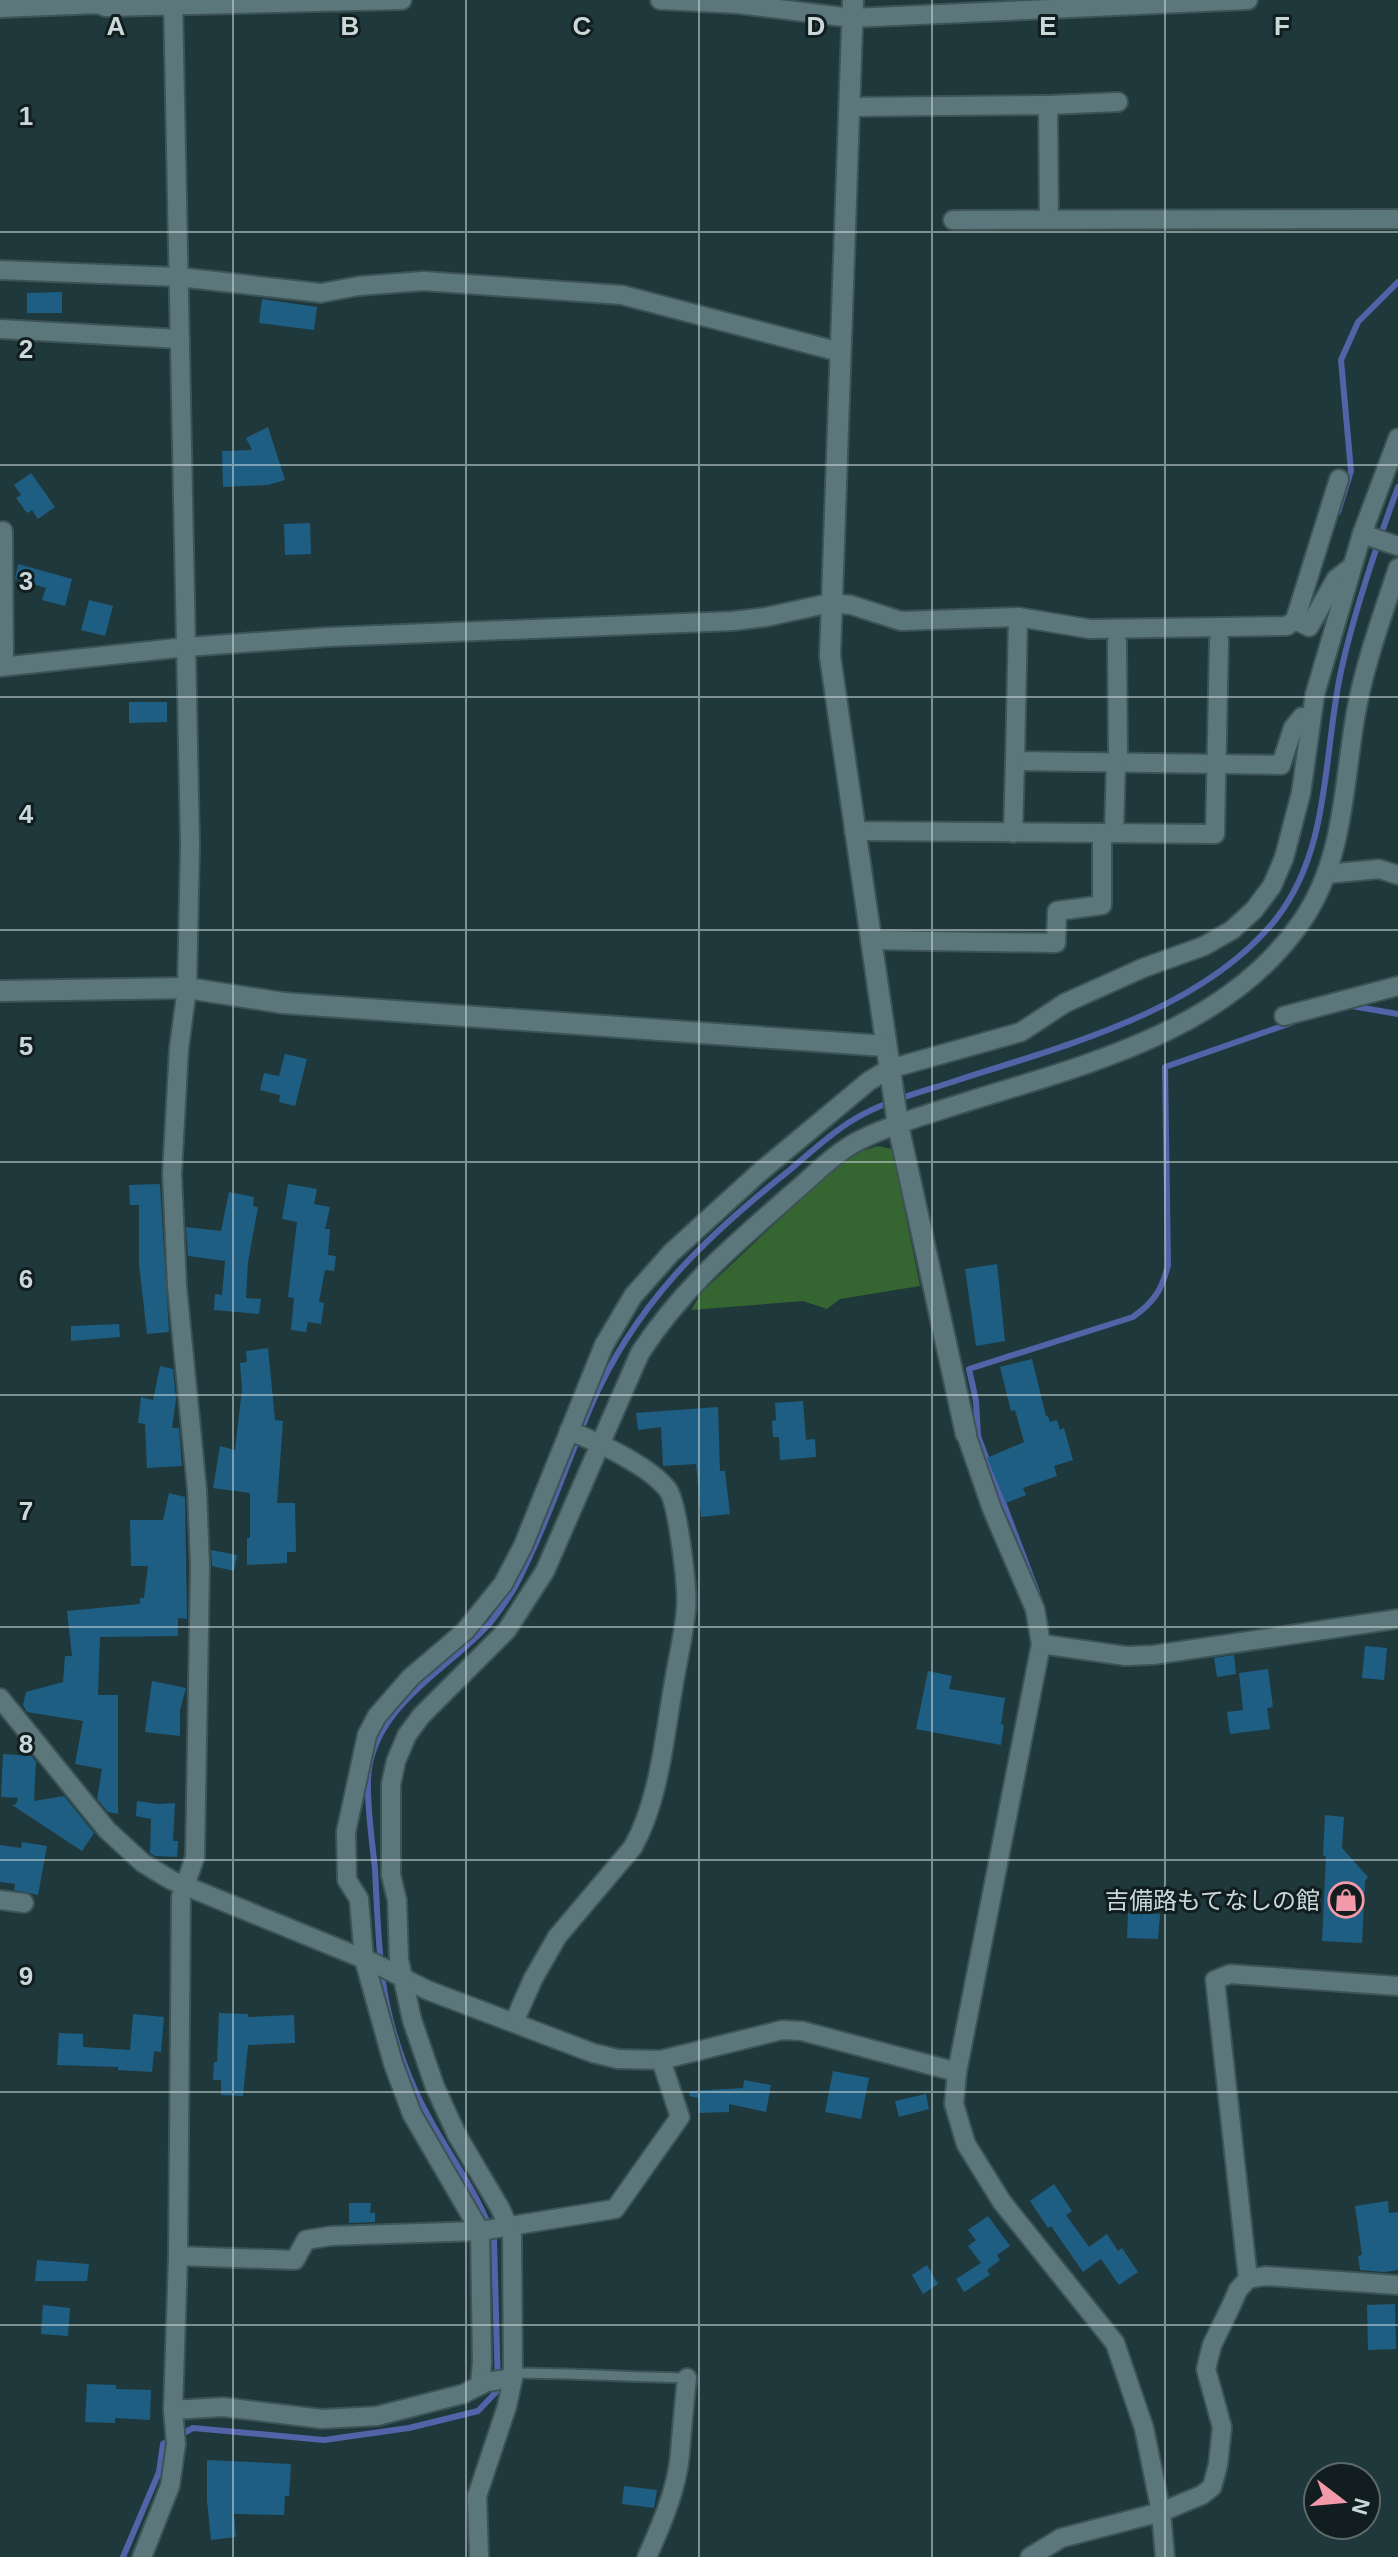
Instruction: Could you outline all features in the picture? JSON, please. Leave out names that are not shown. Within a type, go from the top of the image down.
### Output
[{"type":"street","points":[[0,8],[402,0]]},
{"type":"street","points":[[660,0],[852,9],[1248,0]]},
{"type":"street","points":[[142,2557],[170,2486],[174,2427],[181,1897],[195,1857],[200,1566],[197,1490],[177,1286],[172,1174],[179,1048],[187,988],[190,845],[173,3]]},
{"type":"street","points":[[852,9],[830,656],[897,1118],[966,1434],[992,1509],[1035,1609],[1041,1644],[957,2072],[954,2104],[966,2144],[1002,2202],[1115,2343],[1144,2428],[1161,2512],[1165,2557]]},
{"type":"street","points":[[849,107],[1118,102]]},
{"type":"street","points":[[1048,105],[1049,219]]},
{"type":"street","points":[[953,220],[1398,219]]},
{"type":"street","points":[[0,270],[179,277],[321,293],[359,286],[423,281],[622,295],[840,352]]},
{"type":"street","points":[[0,329],[180,339]]},
{"type":"street","points":[[499,2380],[482,2362],[494,2228],[435,2087],[397,1975],[397,1900],[391,1875],[391,1784],[407,1735],[421,1716],[483,1656],[527,1603],[545,1571],[583,1436],[604,1345],[625,1308],[650,1276],[761,1171],[869,1081],[1021,1032],[1065,1003],[1143,968],[1204,946],[1232,930],[1254,910],[1272,886],[1284,858],[1301,793],[1315,694],[1353,565],[1398,438]]},
{"type":"street","points":[[1299,622],[1339,479]]},
{"type":"street","points":[[3,531],[2,666],[186,647],[328,637],[721,622],[766,617],[830,603],[851,605],[901,621],[1018,622],[1090,629],[1287,626],[1299,622],[1309,627],[1336,579],[1353,565]]},
{"type":"street","points":[[1366,535],[1395,545]]},
{"type":"street","points":[[479,2557],[477,2496],[507,2406],[499,2380],[513,2244],[494,2228],[412,2114],[393,2063],[369,1961],[359,1899],[347,1880],[346,1832],[367,1735],[377,1716],[411,1677],[465,1631],[503,1584],[583,1436],[661,1320],[694,1282],[836,1156],[897,1118],[1080,1067],[1134,1046],[1191,1018],[1253,976],[1277,954],[1303,920],[1336,848],[1357,706],[1398,568]]},
{"type":"street","points":[[1013,833],[1018,622]]},
{"type":"street","points":[[854,831],[1215,834],[1219,640]]},
{"type":"street","points":[[870,940],[1056,943],[1057,911],[1102,905],[1117,762],[1117,642]]},
{"type":"street","points":[[1015,761],[1281,765],[1293,728],[1302,717],[1311,717]]},
{"type":"street","points":[[1326,874],[1379,869],[1398,875]]},
{"type":"street","points":[[1284,1016],[1398,986]]},
{"type":"street","points":[[0,991],[187,988],[283,1003],[885,1046]]},
{"type":"street","points":[[514,2022],[533,1979],[557,1937],[633,1847],[642,1830],[664,1740],[687,1607],[674,1501],[667,1488],[651,1475],[583,1436]]},
{"type":"street","points":[[1041,1644],[1126,1656],[1153,1655],[1398,1619]]},
{"type":"street","points":[[0,1698],[84,1803],[143,1863],[185,1886],[593,2053],[618,2059],[661,2060],[782,2030],[802,2031],[957,2072]]},
{"type":"street","points":[[0,1900],[24,1903]]},
{"type":"street","points":[[1248,2279],[1215,1980],[1230,1974],[1398,1986]]},
{"type":"street","points":[[178,2256],[295,2260],[306,2240],[330,2236],[494,2228],[615,2209],[680,2117],[661,2060]]},
{"type":"street","points":[[1030,2557],[1061,2538],[1161,2512],[1202,2495],[1212,2487],[1222,2427],[1206,2369],[1212,2345],[1238,2290],[1248,2279],[1265,2276],[1398,2285]]},
{"type":"street","points":[[647,2557],[674,2485],[680,2456],[680,2426],[687,2378]]},
{"type":"street","points":[[174,2427],[241,2408],[322,2419],[377,2416],[463,2394],[499,2380]]},
{"type":"lane","points":[[499,2380],[595,2373],[614,2377],[687,2378]]},
{"type":"green space","points":[[878,1146],[892,1149],[920,1286],[840,1299],[827,1309],[803,1301],[691,1310],[702,1292],[832,1170],[862,1151]]},
{"type":"building","points":[[62,292],[62,313],[27,313],[27,293]]},
{"type":"building","points":[[262,299],[317,307],[314,330],[259,323]]},
{"type":"building","points":[[268,427],[285,480],[268,485],[223,487],[222,451],[252,450],[246,438]]},
{"type":"building","points":[[31,473],[55,507],[38,519],[32,510],[27,513],[16,498],[21,495],[14,485]]},
{"type":"building","points":[[310,523],[311,554],[285,555],[284,524]]},
{"type":"building","points":[[18,564],[72,579],[65,606],[42,600],[46,588],[15,579]]},
{"type":"building","points":[[89,600],[113,606],[105,636],[81,630]]},
{"type":"building","points":[[129,702],[167,702],[167,722],[129,723]]},
{"type":"building","points":[[285,1054],[307,1059],[295,1106],[279,1102],[280,1095],[260,1090],[264,1073],[279,1076]]},
{"type":"building","points":[[160,1184],[169,1332],[147,1334],[139,1264],[139,1205],[130,1205],[129,1185]]},
{"type":"building","points":[[288,1184],[317,1189],[314,1204],[330,1207],[325,1229],[330,1229],[328,1255],[336,1256],[334,1271],[325,1270],[319,1302],[324,1303],[321,1324],[308,1322],[306,1332],[291,1330],[294,1298],[288,1297],[297,1222],[282,1219]]},
{"type":"building","points":[[229,1192],[254,1197],[253,1206],[258,1207],[248,1262],[246,1298],[261,1299],[259,1314],[214,1310],[215,1294],[222,1295],[225,1261],[188,1256],[186,1227],[221,1231]]},
{"type":"building","points":[[997,1264],[1005,1341],[976,1346],[965,1269]]},
{"type":"building","points":[[119,1324],[120,1337],[71,1341],[71,1326]]},
{"type":"building","points":[[268,1348],[275,1420],[283,1421],[277,1503],[295,1503],[296,1552],[287,1552],[287,1563],[247,1565],[250,1493],[213,1488],[220,1446],[235,1450],[242,1389],[240,1363],[247,1362],[246,1351]]},
{"type":"building","points":[[1032,1359],[1046,1416],[1050,1422],[1057,1420],[1060,1430],[1064,1428],[1073,1460],[1054,1466],[1057,1476],[1023,1488],[1026,1495],[1006,1503],[987,1458],[1024,1442],[1015,1410],[1011,1411],[1000,1367]]},
{"type":"building","points":[[160,1366],[173,1369],[176,1399],[172,1428],[179,1428],[182,1466],[147,1468],[145,1424],[138,1423],[141,1397],[153,1400]]},
{"type":"building","points":[[803,1401],[806,1440],[815,1439],[816,1457],[780,1460],[779,1437],[773,1437],[775,1403]]},
{"type":"building","points":[[718,1407],[720,1471],[725,1471],[730,1514],[701,1517],[696,1464],[663,1466],[661,1427],[638,1430],[636,1413]]},
{"type":"building","points":[[169,1493],[185,1497],[187,1619],[178,1618],[178,1636],[100,1637],[98,1695],[118,1695],[118,1814],[108,1812],[97,1799],[102,1769],[75,1764],[83,1721],[27,1712],[23,1705],[26,1692],[63,1682],[65,1656],[72,1656],[67,1611],[140,1604],[140,1598],[144,1598],[148,1566],[131,1566],[130,1520],[163,1520]]},
{"type":"building","points":[[211,1550],[237,1555],[234,1571],[212,1566]]},
{"type":"building","points":[[1365,1646],[1387,1648],[1384,1680],[1362,1678]]},
{"type":"building","points":[[1234,1655],[1236,1674],[1217,1677],[1214,1658]]},
{"type":"building","points":[[1268,1669],[1273,1707],[1267,1708],[1270,1729],[1230,1734],[1227,1712],[1243,1710],[1239,1673]]},
{"type":"building","points":[[928,1671],[952,1676],[949,1689],[1005,1698],[1001,1745],[916,1729]]},
{"type":"building","points":[[152,1681],[186,1688],[180,1710],[180,1736],[145,1732]]},
{"type":"building","points":[[3,1754],[32,1756],[36,1762],[34,1801],[64,1796],[94,1833],[82,1851],[12,1805],[18,1798],[1,1797]]},
{"type":"building","points":[[137,1801],[175,1803],[173,1841],[178,1841],[177,1857],[150,1853],[151,1819],[136,1816]]},
{"type":"building","points":[[1325,1815],[1344,1817],[1342,1848],[1368,1877],[1365,1881],[1362,1943],[1322,1941]]},
{"type":"building","points":[[22,1842],[47,1846],[38,1895],[14,1890],[15,1884],[0,1882],[0,1845],[21,1848]]},
{"type":"building","points":[[1128,1913],[1160,1914],[1158,1939],[1127,1938]]},
{"type":"building","points":[[219,2013],[248,2014],[248,2017],[294,2015],[295,2043],[248,2045],[243,2096],[221,2095],[221,2080],[213,2080]]},
{"type":"building","points":[[133,2014],[164,2017],[161,2052],[154,2051],[152,2072],[118,2070],[118,2067],[57,2065],[59,2033],[83,2034],[83,2047],[130,2050]]},
{"type":"building","points":[[833,2071],[869,2078],[861,2119],[825,2112]]},
{"type":"building","points":[[744,2080],[771,2085],[766,2112],[729,2104],[729,2112],[699,2113],[698,2098],[689,2096],[690,2091],[743,2088]]},
{"type":"building","points":[[926,2094],[929,2109],[899,2117],[895,2101]]},
{"type":"building","points":[[1054,2184],[1072,2211],[1066,2215],[1089,2247],[1107,2234],[1118,2251],[1122,2248],[1138,2272],[1119,2285],[1101,2259],[1083,2272],[1030,2201]]},
{"type":"building","points":[[1388,2201],[1389,2213],[1398,2212],[1398,2270],[1360,2270],[1358,2256],[1362,2255],[1355,2206]]},
{"type":"building","points":[[349,2203],[371,2203],[370,2213],[375,2213],[375,2222],[349,2223]]},
{"type":"building","points":[[988,2216],[1010,2246],[997,2255],[1000,2260],[987,2270],[990,2275],[964,2292],[956,2279],[981,2263],[968,2246],[976,2240],[968,2230]]},
{"type":"building","points":[[37,2260],[89,2264],[87,2281],[35,2281]]},
{"type":"building","points":[[927,2265],[938,2284],[923,2294],[912,2275]]},
{"type":"building","points":[[1395,2304],[1396,2349],[1368,2350],[1367,2305]]},
{"type":"building","points":[[43,2305],[70,2308],[68,2336],[41,2334]]},
{"type":"building","points":[[87,2384],[151,2390],[150,2420],[115,2418],[115,2423],[85,2422]]},
{"type":"building","points":[[207,2460],[291,2464],[284,2515],[234,2514],[236,2537],[211,2540]]},
{"type":"building","points":[[624,2486],[657,2490],[654,2508],[622,2504]]},
{"type":"waterway","points":[[1338,512],[1351,471],[1341,360],[1358,322],[1398,282]]},
{"type":"waterway","points":[[123,2557],[159,2472],[163,2444],[193,2428],[324,2440],[409,2428],[478,2411],[498,2390],[494,2240],[468,2183],[415,2090],[395,2037],[385,1996],[368,1790],[372,1754],[382,1731],[414,1692],[490,1623],[508,1598],[535,1545],[608,1371],[650,1305],[729,1221],[829,1137],[865,1113],[1130,1021],[1210,978],[1246,951],[1276,919],[1294,892],[1316,832],[1341,671],[1366,578],[1398,487]]},
{"type":"waterway","points":[[1352,1006],[1398,1014]]},
{"type":"waterway","points":[[1037,1592],[978,1436],[976,1401],[969,1369],[1133,1317],[1152,1301],[1168,1265],[1165,1067],[1291,1023]]},
{"type":"place","name":"吉備路もてなしの館","points":[[1346,1900]]}]
